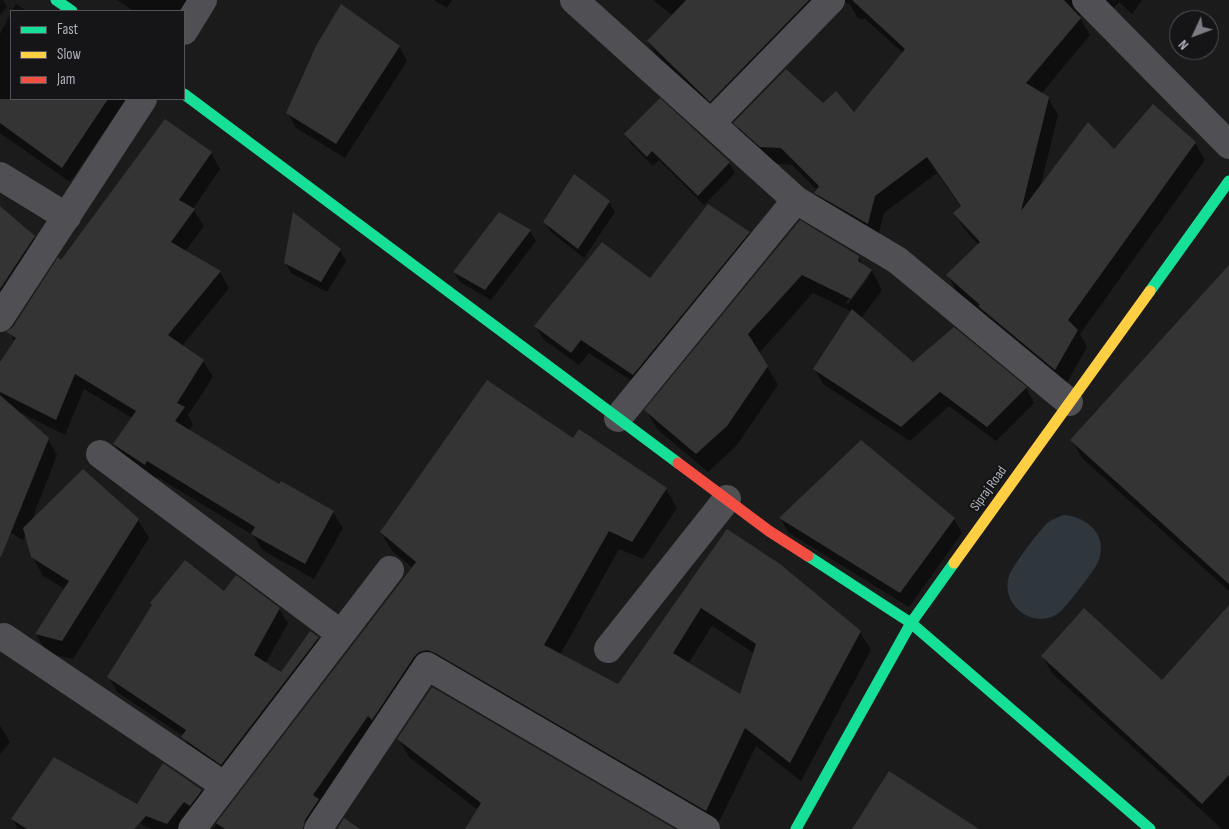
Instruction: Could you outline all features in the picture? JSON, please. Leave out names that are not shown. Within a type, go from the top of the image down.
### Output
[{"type":"street","points":[[56,0],[71,10]]},
{"type":"street","points":[[185,29],[203,0]]},
{"type":"street","points":[[574,0],[712,122],[796,200],[898,260],[1069,402]]},
{"type":"street","points":[[712,122],[831,0]]},
{"type":"street","points":[[1086,0],[1229,145]]},
{"type":"street","points":[[185,95],[770,531],[911,623],[1150,829]]},
{"type":"street","points":[[0,318],[142,100]]},
{"type":"street","points":[[0,176],[67,217]]},
{"type":"street","name":"Sipraj Road","points":[[796,829],[911,623],[1229,180]]},
{"type":"street","points":[[618,418],[796,200]]},
{"type":"street","points":[[100,454],[341,634]]},
{"type":"street","points":[[608,649],[727,499]]},
{"type":"street","points":[[192,829],[390,570]]},
{"type":"street","points":[[4,637],[225,786]]},
{"type":"street","points":[[318,829],[427,666],[706,829]]},
{"type":"shaded area","points":[[1064,515],[1081,520],[1094,530],[1101,544],[1101,553],[1092,572],[1059,613],[1046,618],[1032,618],[1019,610],[1010,599],[1007,584],[1009,576],[1020,557],[1043,527],[1051,520]]},
{"type":"building","points":[[686,0],[809,0],[710,102],[647,41]]},
{"type":"building","points":[[852,0],[1064,0],[1081,18],[1026,83],[1049,97],[1021,211],[1088,122],[1114,149],[1153,104],[1196,142],[1068,320],[1078,330],[1055,370],[978,306],[980,305],[946,275],[980,242],[953,213],[961,206],[927,157],[875,196],[868,224],[814,193],[819,186],[781,148],[760,147],[733,123],[786,69],[823,103],[836,91],[854,112],[905,49]]},
{"type":"building","points":[[341,4],[400,46],[336,144],[286,113],[316,46]]},
{"type":"building","points":[[660,98],[730,162],[698,196],[652,151],[647,157],[624,134]]},
{"type":"building","points":[[0,99],[107,100],[62,168],[0,123]]},
{"type":"building","points":[[165,119],[212,152],[179,200],[195,209],[171,242],[221,271],[168,335],[204,360],[177,403],[185,407],[175,421],[279,484],[281,481],[334,511],[305,564],[251,534],[255,527],[147,461],[145,465],[113,444],[136,411],[75,374],[56,420],[0,392],[0,362],[16,338],[6,332],[13,327],[58,257],[61,260]]},
{"type":"building","points":[[574,174],[610,201],[578,249],[543,222]]},
{"type":"building","points":[[708,204],[750,232],[633,375],[581,340],[571,353],[534,326],[602,242],[650,278]]},
{"type":"building","points":[[0,206],[35,236],[0,289]]},
{"type":"building","points":[[293,212],[341,249],[321,282],[284,263]]},
{"type":"building","points":[[499,212],[531,230],[485,290],[453,272]]},
{"type":"building","points":[[800,220],[859,256],[858,261],[872,270],[851,299],[802,275],[748,334],[768,366],[727,426],[696,454],[644,410]]},
{"type":"building","points":[[1229,265],[1229,584],[1070,440]]},
{"type":"building","points":[[852,309],[913,362],[954,327],[1027,387],[987,427],[940,392],[901,427],[813,369]]},
{"type":"building","points":[[487,380],[573,438],[579,429],[667,488],[632,542],[609,531],[544,645],[618,684],[727,529],[780,564],[861,631],[790,763],[745,728],[706,811],[427,650],[419,652],[414,657],[372,720],[368,716],[313,795],[319,799],[305,820],[303,829],[225,829],[216,823],[416,562],[380,532]],"holes":[[[701,608],[756,644],[740,694],[673,653]]]},
{"type":"building","points":[[0,395],[49,438],[1,557],[0,556]]},
{"type":"building","points":[[861,440],[955,518],[900,593],[779,518]]},
{"type":"building","points":[[83,469],[139,519],[62,641],[35,634],[69,581],[31,557],[23,528]]},
{"type":"building","points":[[185,560],[224,591],[236,575],[280,608],[254,655],[281,672],[310,631],[319,637],[221,765],[181,737],[186,730],[107,677],[152,605],[150,603]]},
{"type":"building","points":[[1229,605],[1229,775],[1202,804],[1041,656],[1084,608],[1162,680]]},
{"type":"building","points":[[432,687],[675,829],[465,829],[481,803],[397,739]]},
{"type":"building","points":[[54,757],[137,804],[163,763],[202,790],[190,806],[184,802],[167,824],[146,816],[134,829],[27,829],[11,819]]},
{"type":"building","points":[[889,771],[979,829],[852,829]]},
{"type":"building","points":[[344,818],[360,829],[337,829]]},
{"type":"traffic: fast","points":[[56,0],[71,10]]},
{"type":"traffic: fast","points":[[185,95],[678,463]]},
{"type":"traffic: fast","points":[[1150,291],[1229,181]]},
{"type":"traffic: fast","points":[[808,556],[911,623],[1150,829]]},
{"type":"traffic: fast","points":[[796,829],[911,623],[954,563]]},
{"type":"traffic: slow","points":[[954,563],[1150,291]]},
{"type":"traffic: jam","points":[[678,463],[769,531],[808,556]]}]
